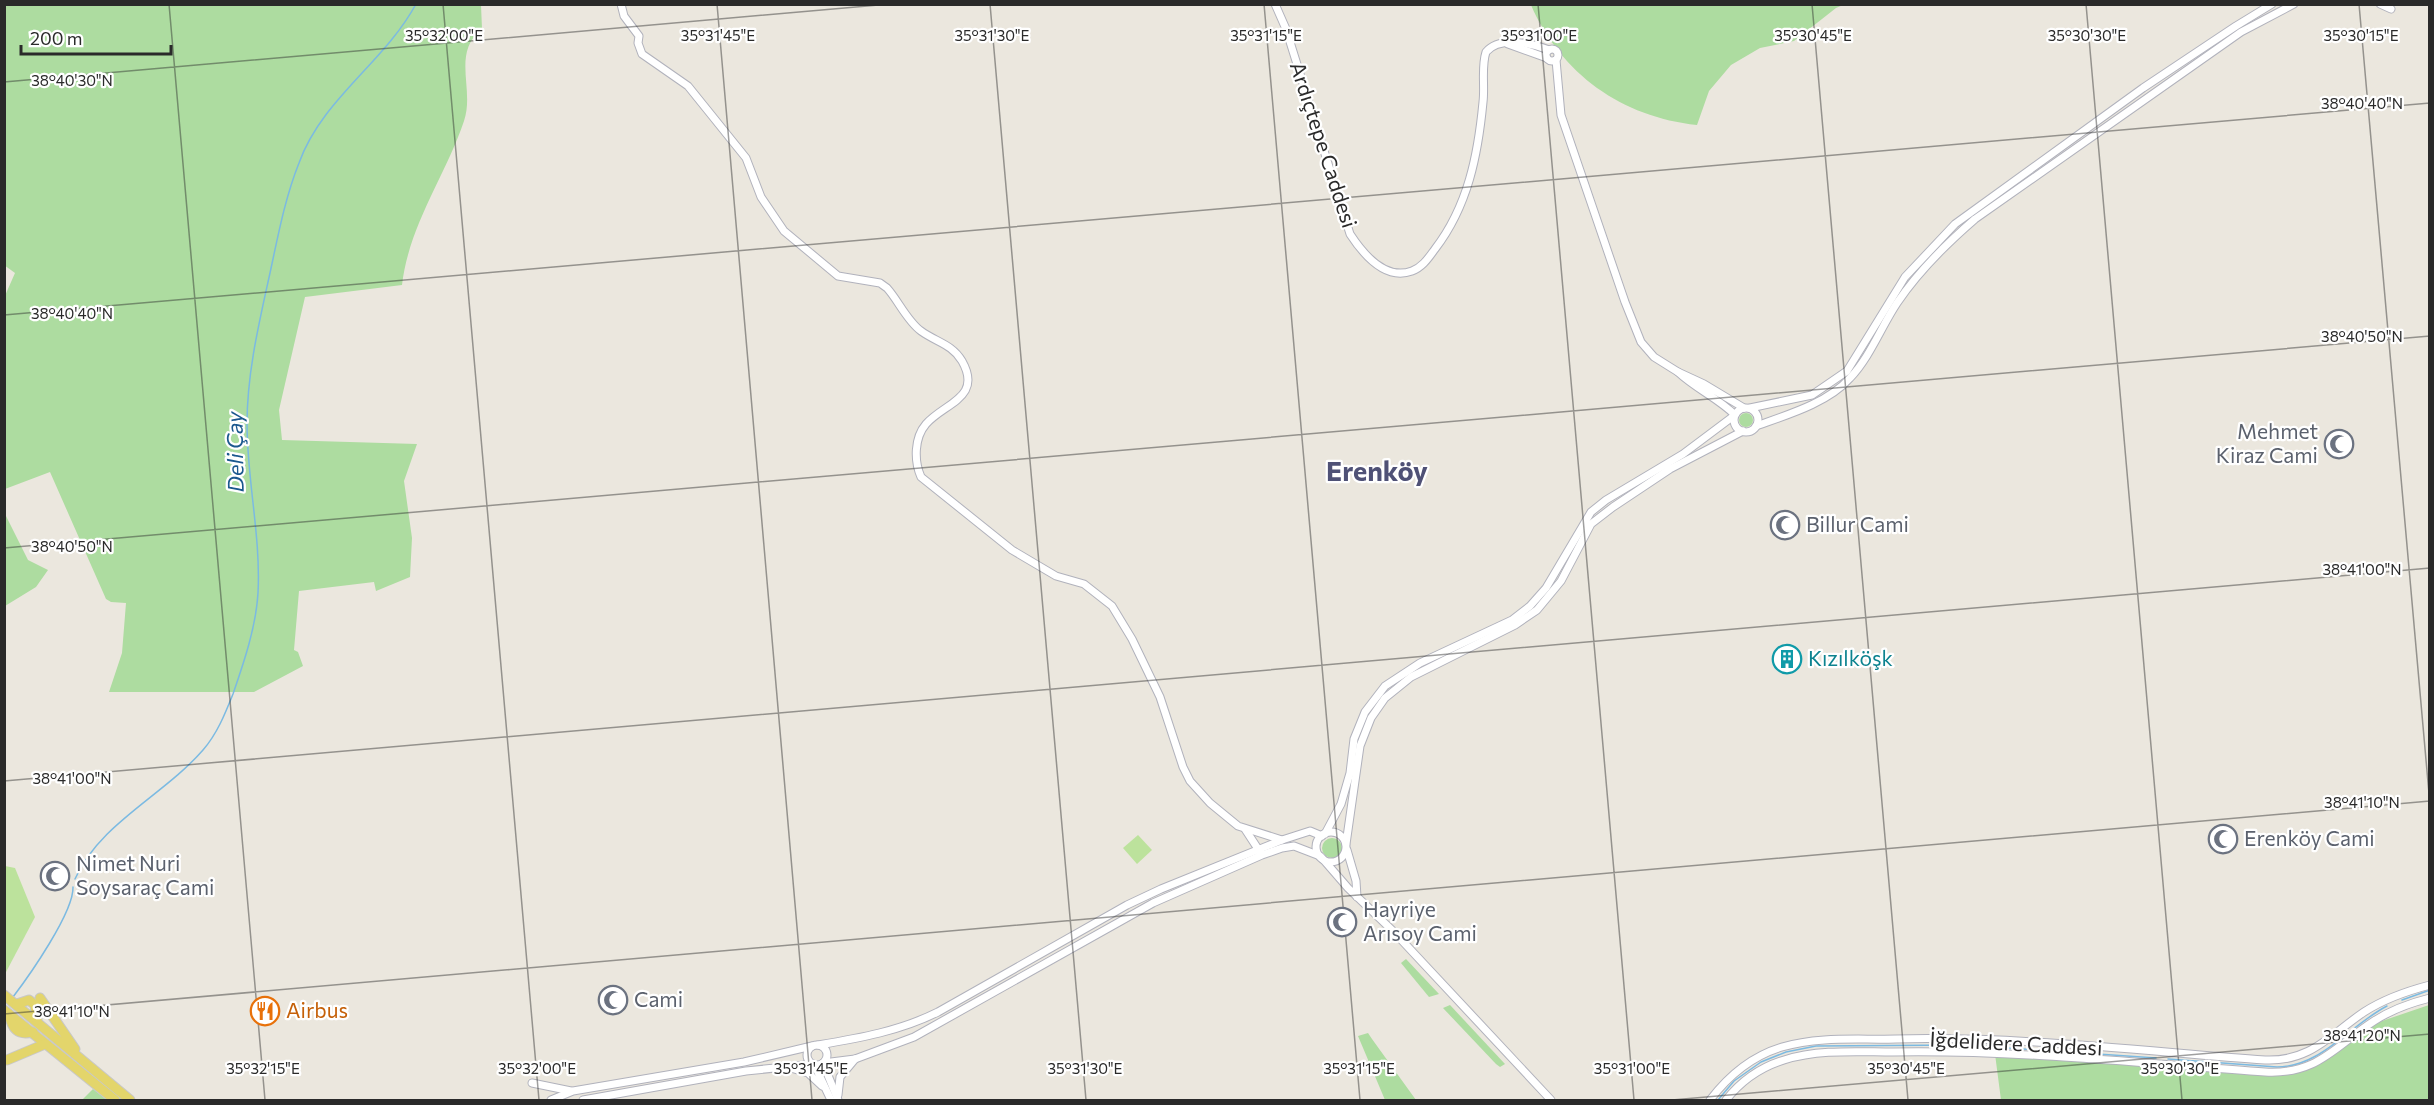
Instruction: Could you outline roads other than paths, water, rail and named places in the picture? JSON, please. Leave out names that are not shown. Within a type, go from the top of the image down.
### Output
[{"type":"main road","points":[[4,994],[130,1101]]},
{"type":"main road","points":[[40,998],[63,1034],[91,1070]]},
{"type":"main road","points":[[7,1012],[115,1101]]},
{"type":"main road","points":[[7,1060],[45,1044]]},
{"type":"street","points":[[621,4],[624,16],[639,36],[638,42],[642,54],[688,86],[746,158],[761,197],[784,231],[838,276],[880,283],[887,288],[920,331],[952,348],[961,358],[966,369],[968,384],[955,403],[926,424],[916,448],[917,467],[921,477],[1012,550],[1056,576],[1077,581],[1091,588],[1113,606],[1160,697],[1183,767],[1190,781],[1223,815],[1245,829],[1282,840]]},
{"type":"street","name":"Ardıçtepe Caddesi","points":[[1275,4],[1286,29],[1307,94],[1346,226],[1356,243],[1372,262],[1398,273],[1411,271],[1422,264],[1452,224],[1468,190],[1483,103],[1485,56],[1492,46],[1515,42],[1550,57],[1561,115],[1641,342],[1654,357],[1678,372]]},
{"type":"street","points":[[1551,1101],[1321,857],[1317,847],[1341,804],[1350,773],[1354,739],[1365,712],[1385,686],[1420,663],[1512,620],[1530,606],[1546,588],[1591,512],[1606,500],[1683,454],[1747,408],[1794,400],[1812,395],[1828,386],[1852,365],[1893,293],[1905,277],[1955,224],[2143,88],[2272,4]]},
{"type":"street","points":[[550,1100],[573,1091],[744,1062],[815,1045],[864,1037],[919,1021],[1127,905],[1260,852],[1294,846],[1328,861],[1338,861],[1343,856],[1346,845],[1360,746],[1371,718],[1385,698],[1412,677],[1515,625],[1537,610],[1561,581],[1591,524],[1613,507],[1670,469],[1743,431],[1750,431],[1756,426],[1818,400],[1838,389],[1851,378],[1897,303],[1945,245],[1975,219],[2241,32],[2294,4]]},
{"type":"street","points":[[2380,4],[2391,9]]},
{"type":"street","points":[[1678,372],[1747,408],[1757,415],[1756,426]]},
{"type":"street","points":[[1678,372],[1690,383],[1716,398],[1735,415],[1737,426],[1743,431]]},
{"type":"street","points":[[1245,829],[1260,852]]},
{"type":"street","points":[[584,1101],[641,1089],[855,1059],[891,1047],[923,1032],[1153,903],[1282,840],[1310,831],[1324,835],[1338,834],[1346,845],[1356,880],[1357,897]]},
{"type":"street","name":"İğdelidere Caddesi","points":[[1710,1101],[1731,1076],[1763,1054],[1789,1045],[1830,1040],[1974,1039],[2265,1060],[2288,1059],[2311,1052],[2382,1002],[2430,985]]},
{"type":"street","name":"İğdelidere Caddesi","points":[[1726,1101],[1747,1079],[1769,1066],[1792,1057],[1830,1052],[1994,1052],[2269,1073],[2289,1072],[2317,1063],[2366,1026],[2388,1013],[2430,998]]},
{"type":"street","points":[[815,1045],[824,1048],[827,1054],[823,1063],[838,1101]]},
{"type":"street","points":[[815,1045],[807,1051],[807,1058],[814,1064],[831,1101]]},
{"type":"street","points":[[838,1101],[840,1077],[855,1059]]},
{"type":"street","points":[[779,1068],[808,1073],[826,1090]]},
{"type":"street","points":[[532,1083],[573,1091]]},
{"type":"street","points":[[550,1100],[556,1101]]},
{"type":"waterway","name":"Deli Çay","points":[[75,879],[86,859],[100,842],[133,811],[170,782],[203,750],[217,731],[233,694],[252,631],[258,593],[258,551],[247,424],[251,367],[286,203],[299,163],[322,119],[387,45],[416,4]]},
{"type":"waterway","name":"Deli Çay","points":[[13,997],[59,927],[73,887]]},
{"type":"waterway","points":[[2402,1000],[2430,990]]},
{"type":"waterway","points":[[2168,1059],[2277,1067],[2293,1065],[2321,1053],[2387,1006]]},
{"type":"waterway","points":[[1718,1100],[1734,1081],[1761,1062],[1786,1052],[1816,1046],[1964,1045],[2156,1058]]},
{"type":"place","name":"Mehmet Kiraz Cami","points":[[2339,444]]},
{"type":"place","name":"Billur Cami","points":[[1785,525]]},
{"type":"place","name":"Kızılköşk","points":[[1787,659]]},
{"type":"place","name":"Erenköy Cami","points":[[2223,839]]},
{"type":"place","name":"Nimet Nuri Soysaraç Cami","points":[[55,876]]},
{"type":"place","name":"Hayriye Arısoy Cami","points":[[1342,922]]},
{"type":"place","name":"Cami","points":[[613,1000]]},
{"type":"place","name":"Airbus","points":[[265,1011]]},
{"type":"district","name":"Erenköy","points":[[1377,472]]}]
